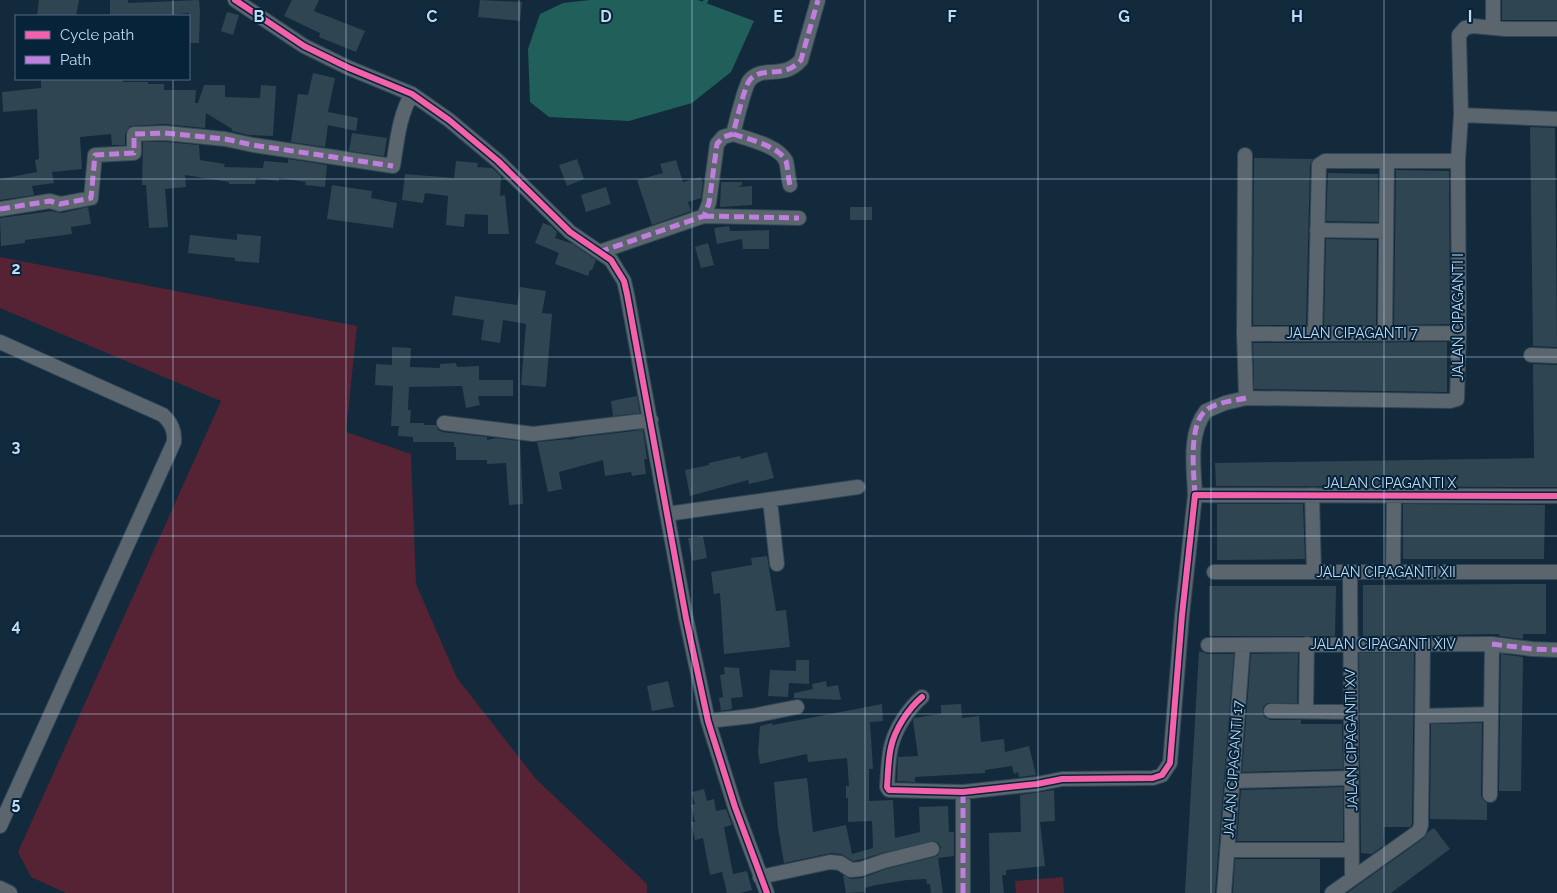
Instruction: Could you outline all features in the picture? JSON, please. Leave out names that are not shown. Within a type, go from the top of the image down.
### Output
[{"type":"street","points":[[235,0],[304,46],[349,68],[412,94],[449,120],[491,155],[564,226],[610,260],[624,281],[686,618],[708,721],[728,786],[767,893]]},
{"type":"street","points":[[733,134],[748,82],[756,75],[786,71],[795,67],[800,60],[818,0]]},
{"type":"street","points":[[1494,0],[1493,28],[1557,29]]},
{"type":"street","name":"JALAN CIPAGANTI I","points":[[1246,398],[1450,401],[1457,399],[1459,333],[1458,161],[1461,115],[1459,34],[1464,28],[1473,26],[1493,28]]},
{"type":"street","points":[[0,209],[50,201],[60,204],[91,198],[95,155],[134,153],[134,134],[165,133],[225,138],[253,145],[286,148],[393,166],[397,139],[406,103],[412,94]]},
{"type":"street","points":[[1461,115],[1557,118]]},
{"type":"street","points":[[704,216],[709,202],[717,144],[723,137],[733,134],[764,144],[781,155],[786,161],[790,185]]},
{"type":"street","points":[[922,697],[912,706],[903,720],[891,747],[888,789],[891,791],[963,792],[1037,784],[1062,779],[1153,778],[1162,775],[1170,763],[1195,495],[1193,445],[1202,415],[1206,411],[1213,407],[1246,398],[1244,334],[1245,155]]},
{"type":"street","points":[[1315,333],[1318,168],[1321,163],[1325,161],[1458,161]]},
{"type":"street","points":[[1385,332],[1387,162]]},
{"type":"street","points":[[599,252],[704,216],[799,218]]},
{"type":"street","points":[[1317,230],[1386,231]]},
{"type":"street","name":"JALAN CIPAGANTI 7","points":[[1244,334],[1459,333]]},
{"type":"street","points":[[0,342],[163,415],[170,422],[174,436],[170,451],[0,826]]},
{"type":"street","points":[[1531,355],[1557,356]]},
{"type":"street","points":[[444,423],[533,434],[651,420]]},
{"type":"street","points":[[667,514],[858,487]]},
{"type":"street","name":"JALAN CIPAGANTI X","points":[[1195,495],[1557,496]]},
{"type":"street","points":[[1312,495],[1314,572]]},
{"type":"street","points":[[1393,571],[1394,496]]},
{"type":"street","points":[[770,500],[777,564]]},
{"type":"street","name":"JALAN CIPAGANTI XII","points":[[1214,572],[1557,572]]},
{"type":"street","name":"JALAN CIPAGANTI XV","points":[[1350,572],[1352,878]]},
{"type":"street","points":[[1332,893],[1419,831],[1421,825],[1423,643]]},
{"type":"street","name":"JALAN CIPAGANTI XIV","points":[[1208,645],[1423,643],[1492,644],[1557,650]]},
{"type":"street","points":[[1306,712],[1307,644]]},
{"type":"street","points":[[1490,795],[1492,644]]},
{"type":"street","name":"JALAN CIPAGANTI 17","points":[[1224,893],[1243,645]]},
{"type":"street","points":[[708,721],[752,716],[797,707]]},
{"type":"street","points":[[1271,711],[1351,712]]},
{"type":"street","points":[[1422,716],[1491,714]]},
{"type":"street","points":[[1232,781],[1351,778]]},
{"type":"street","points":[[962,893],[963,792]]},
{"type":"street","points":[[760,876],[830,862],[840,863],[851,870],[861,869],[932,849]]},
{"type":"street","points":[[1227,850],[1352,850]]},
{"type":"street","points":[[0,888],[10,893]]},
{"type":"shaded area","points":[[590,0],[698,0],[754,21],[731,72],[692,103],[629,121],[549,117],[530,102],[528,49],[540,14],[563,3]]},
{"type":"shaded area","points":[[0,257],[357,326],[346,432],[411,454],[416,584],[457,678],[536,779],[647,884],[647,893],[66,893],[31,877],[18,852],[221,401],[0,308]]},
{"type":"shaded area","points":[[1063,877],[1064,893],[1016,893],[1015,881]]},
{"type":"building","points":[[39,0],[79,0],[76,15],[37,15]]},
{"type":"building","points":[[110,0],[128,0],[128,3],[199,0],[199,43],[190,43],[189,13],[110,15]]},
{"type":"building","points":[[292,0],[319,0],[314,11],[365,31],[356,52],[319,37],[320,33],[284,16]]},
{"type":"building","points":[[480,0],[522,2],[520,21],[478,17]]},
{"type":"building","points":[[1502,0],[1557,0],[1557,20],[1502,20]]},
{"type":"building","points":[[227,12],[239,15],[233,35],[221,31]]},
{"type":"building","points":[[313,73],[335,78],[328,112],[358,118],[356,131],[328,125],[325,147],[291,142],[298,94],[308,95]]},
{"type":"building","points":[[41,80],[123,80],[123,82],[148,82],[148,84],[164,84],[164,90],[196,90],[195,103],[198,103],[204,85],[225,85],[225,97],[260,98],[261,85],[276,86],[273,136],[248,135],[232,131],[232,129],[206,113],[205,128],[165,124],[130,126],[125,134],[125,145],[112,145],[111,134],[80,137],[82,169],[52,172],[54,183],[32,186],[34,195],[0,200],[0,179],[37,172],[35,160],[39,159],[37,109],[3,112],[2,92],[41,88]]},
{"type":"building","points":[[1530,127],[1555,128],[1557,347],[1533,346]]},
{"type":"building","points":[[352,133],[387,138],[384,156],[349,151]]},
{"type":"building","points":[[143,142],[199,145],[200,160],[225,164],[224,167],[263,168],[264,161],[288,163],[288,159],[327,165],[325,187],[305,185],[306,182],[279,178],[279,181],[256,178],[255,184],[229,184],[229,182],[185,175],[186,187],[165,189],[168,227],[149,228],[146,185],[142,185]]},
{"type":"building","points":[[1254,158],[1313,159],[1310,165],[1306,325],[1253,325]]},
{"type":"building","points":[[577,159],[584,179],[567,186],[559,165]]},
{"type":"building","points":[[676,160],[683,182],[700,177],[703,182],[701,198],[688,202],[691,211],[652,225],[637,180],[663,173],[660,164]]},
{"type":"building","points":[[456,161],[478,163],[477,167],[492,168],[501,176],[500,196],[505,195],[509,234],[488,234],[488,215],[465,214],[464,227],[446,225],[448,196],[425,193],[423,203],[402,200],[405,174],[454,178]]},
{"type":"building","points":[[1396,170],[1449,171],[1450,324],[1394,325]]},
{"type":"building","points":[[1328,173],[1378,174],[1378,222],[1326,221]]},
{"type":"building","points":[[721,182],[742,182],[742,185],[738,187],[752,186],[752,205],[720,207]]},
{"type":"building","points":[[332,185],[372,191],[371,198],[397,203],[393,228],[327,219]]},
{"type":"building","points":[[606,187],[611,204],[586,212],[581,195]]},
{"type":"building","points":[[88,207],[91,224],[71,227],[72,234],[25,240],[25,243],[1,246],[0,218],[52,211],[62,213]]},
{"type":"building","points":[[850,207],[872,207],[872,220],[850,220]]},
{"type":"building","points":[[543,223],[551,226],[557,232],[555,238],[573,244],[596,260],[588,276],[555,264],[559,253],[535,243]]},
{"type":"building","points":[[729,226],[730,231],[769,230],[769,249],[743,249],[742,239],[717,244],[714,228]]},
{"type":"building","points":[[237,234],[261,236],[259,263],[235,261],[235,258],[188,253],[190,235],[237,240]]},
{"type":"building","points":[[1326,239],[1377,240],[1376,325],[1324,325]]},
{"type":"building","points":[[708,243],[714,265],[701,268],[695,247]]},
{"type":"building","points":[[520,287],[546,291],[542,313],[552,314],[546,387],[521,385],[526,324],[503,320],[500,343],[481,340],[484,320],[452,315],[455,296],[517,305]]},
{"type":"building","points":[[1447,342],[1447,392],[1254,389],[1253,343]]},
{"type":"building","points":[[392,347],[411,348],[410,367],[440,368],[440,364],[456,363],[457,367],[479,366],[479,380],[513,380],[513,396],[478,396],[480,405],[466,408],[462,386],[409,387],[408,410],[411,410],[410,423],[436,425],[438,430],[442,432],[487,437],[487,440],[496,438],[520,441],[523,504],[509,505],[506,463],[487,464],[487,460],[456,460],[454,442],[413,442],[413,437],[398,436],[399,426],[391,426],[393,386],[375,385],[376,364],[392,365]]},
{"type":"building","points":[[1533,364],[1557,365],[1557,487],[1216,486],[1215,463],[1534,458]]},
{"type":"building","points":[[637,396],[640,413],[613,416],[611,401]]},
{"type":"building","points":[[643,430],[647,459],[644,459],[646,474],[632,476],[631,472],[605,476],[603,460],[559,472],[562,489],[548,492],[537,442],[569,440]]},
{"type":"building","points":[[767,452],[774,478],[749,484],[748,480],[690,496],[685,470],[740,456],[741,459]]},
{"type":"building","points":[[1217,504],[1303,504],[1305,559],[1217,560]]},
{"type":"building","points":[[1403,504],[1545,505],[1544,559],[1403,559]]},
{"type":"building","points":[[703,536],[707,558],[692,561],[688,538]]},
{"type":"building","points":[[767,556],[776,611],[786,610],[790,647],[724,654],[720,593],[714,594],[711,572],[752,565],[751,558]]},
{"type":"building","points":[[1546,584],[1546,634],[1523,634],[1523,639],[1499,636],[1499,634],[1363,636],[1363,585]]},
{"type":"building","points":[[1209,586],[1336,586],[1335,636],[1209,636]]},
{"type":"building","points":[[1199,651],[1208,654],[1234,654],[1215,893],[1185,893]]},
{"type":"building","points":[[1298,653],[1297,703],[1267,703],[1263,707],[1263,715],[1271,720],[1301,720],[1301,724],[1342,724],[1343,769],[1242,772],[1251,654]]},
{"type":"building","points":[[1359,653],[1414,653],[1412,824],[1410,827],[1384,827],[1383,846],[1372,854],[1361,853]]},
{"type":"building","points":[[1501,654],[1523,657],[1521,791],[1499,791]]},
{"type":"building","points":[[796,660],[809,660],[809,684],[789,683],[788,697],[768,696],[770,670],[796,671]]},
{"type":"building","points":[[724,667],[739,668],[743,697],[731,698],[732,709],[721,711],[719,698],[723,697],[720,675],[725,674]]},
{"type":"building","points":[[668,681],[674,707],[652,711],[647,686]]},
{"type":"building","points":[[826,681],[827,687],[838,685],[841,700],[794,698],[794,693],[813,689],[812,684]]},
{"type":"building","points":[[882,704],[883,721],[870,722],[873,769],[869,769],[869,801],[893,800],[895,838],[920,832],[919,807],[948,806],[949,832],[954,832],[954,856],[938,858],[943,893],[931,893],[930,884],[927,884],[926,879],[876,885],[865,888],[865,892],[846,893],[843,875],[851,879],[862,878],[886,869],[934,857],[938,855],[941,847],[934,841],[853,861],[841,854],[831,853],[784,863],[778,828],[774,782],[807,778],[813,832],[846,825],[852,854],[873,848],[872,821],[848,822],[848,798],[846,798],[846,786],[849,786],[847,758],[808,762],[807,754],[760,764],[758,752],[760,726]]},
{"type":"building","points":[[961,704],[962,718],[979,716],[981,742],[1004,739],[1005,752],[1029,746],[1036,775],[1019,777],[1018,772],[1014,774],[1012,766],[985,770],[985,773],[915,777],[915,782],[897,781],[898,757],[918,756],[914,718],[941,714],[941,705]]},
{"type":"building","points":[[1482,723],[1481,795],[1487,803],[1487,820],[1430,819],[1431,724]]},
{"type":"building","points":[[1343,787],[1343,841],[1237,841],[1241,790]]},
{"type":"building","points":[[704,789],[707,801],[714,799],[716,811],[726,809],[732,825],[724,827],[733,874],[747,871],[752,890],[740,893],[727,893],[722,872],[710,875],[703,838],[695,840],[691,822],[695,822],[691,805],[695,804],[692,792]]},
{"type":"building","points":[[1054,790],[1055,821],[1040,822],[1045,866],[1006,870],[1006,875],[1002,875],[1004,893],[990,893],[989,833],[1021,832],[1020,795]]},
{"type":"building","points":[[1434,828],[1450,849],[1391,893],[1347,893],[1424,838]]},
{"type":"building","points":[[1235,859],[1320,859],[1320,893],[1233,893]]},
{"type":"marked path","points":[[599,252],[704,216],[709,203],[717,144],[723,137],[733,134],[749,81],[754,76],[766,72],[787,70],[801,60],[818,0]]},
{"type":"marked path","points":[[0,209],[50,201],[60,204],[91,198],[95,155],[134,153],[134,134],[165,133],[225,139],[393,166]]},
{"type":"marked path","points":[[733,134],[777,151],[786,161],[790,185]]},
{"type":"marked path","points":[[704,216],[799,218]]},
{"type":"marked path","points":[[1195,495],[1193,451],[1196,428],[1200,418],[1209,408],[1225,402],[1246,398]]},
{"type":"marked path","points":[[1492,644],[1557,650]]},
{"type":"marked path","points":[[963,792],[963,893]]},
{"type":"cycle path","points":[[235,0],[304,46],[349,68],[412,94],[449,120],[498,161],[570,232],[611,260],[624,281],[686,618],[708,721],[735,807],[767,893]]},
{"type":"cycle path","points":[[922,697],[903,720],[893,740],[888,767],[887,787],[889,790],[963,792],[1037,784],[1062,779],[1153,778],[1162,775],[1170,763],[1182,615],[1195,495],[1557,496]]}]
